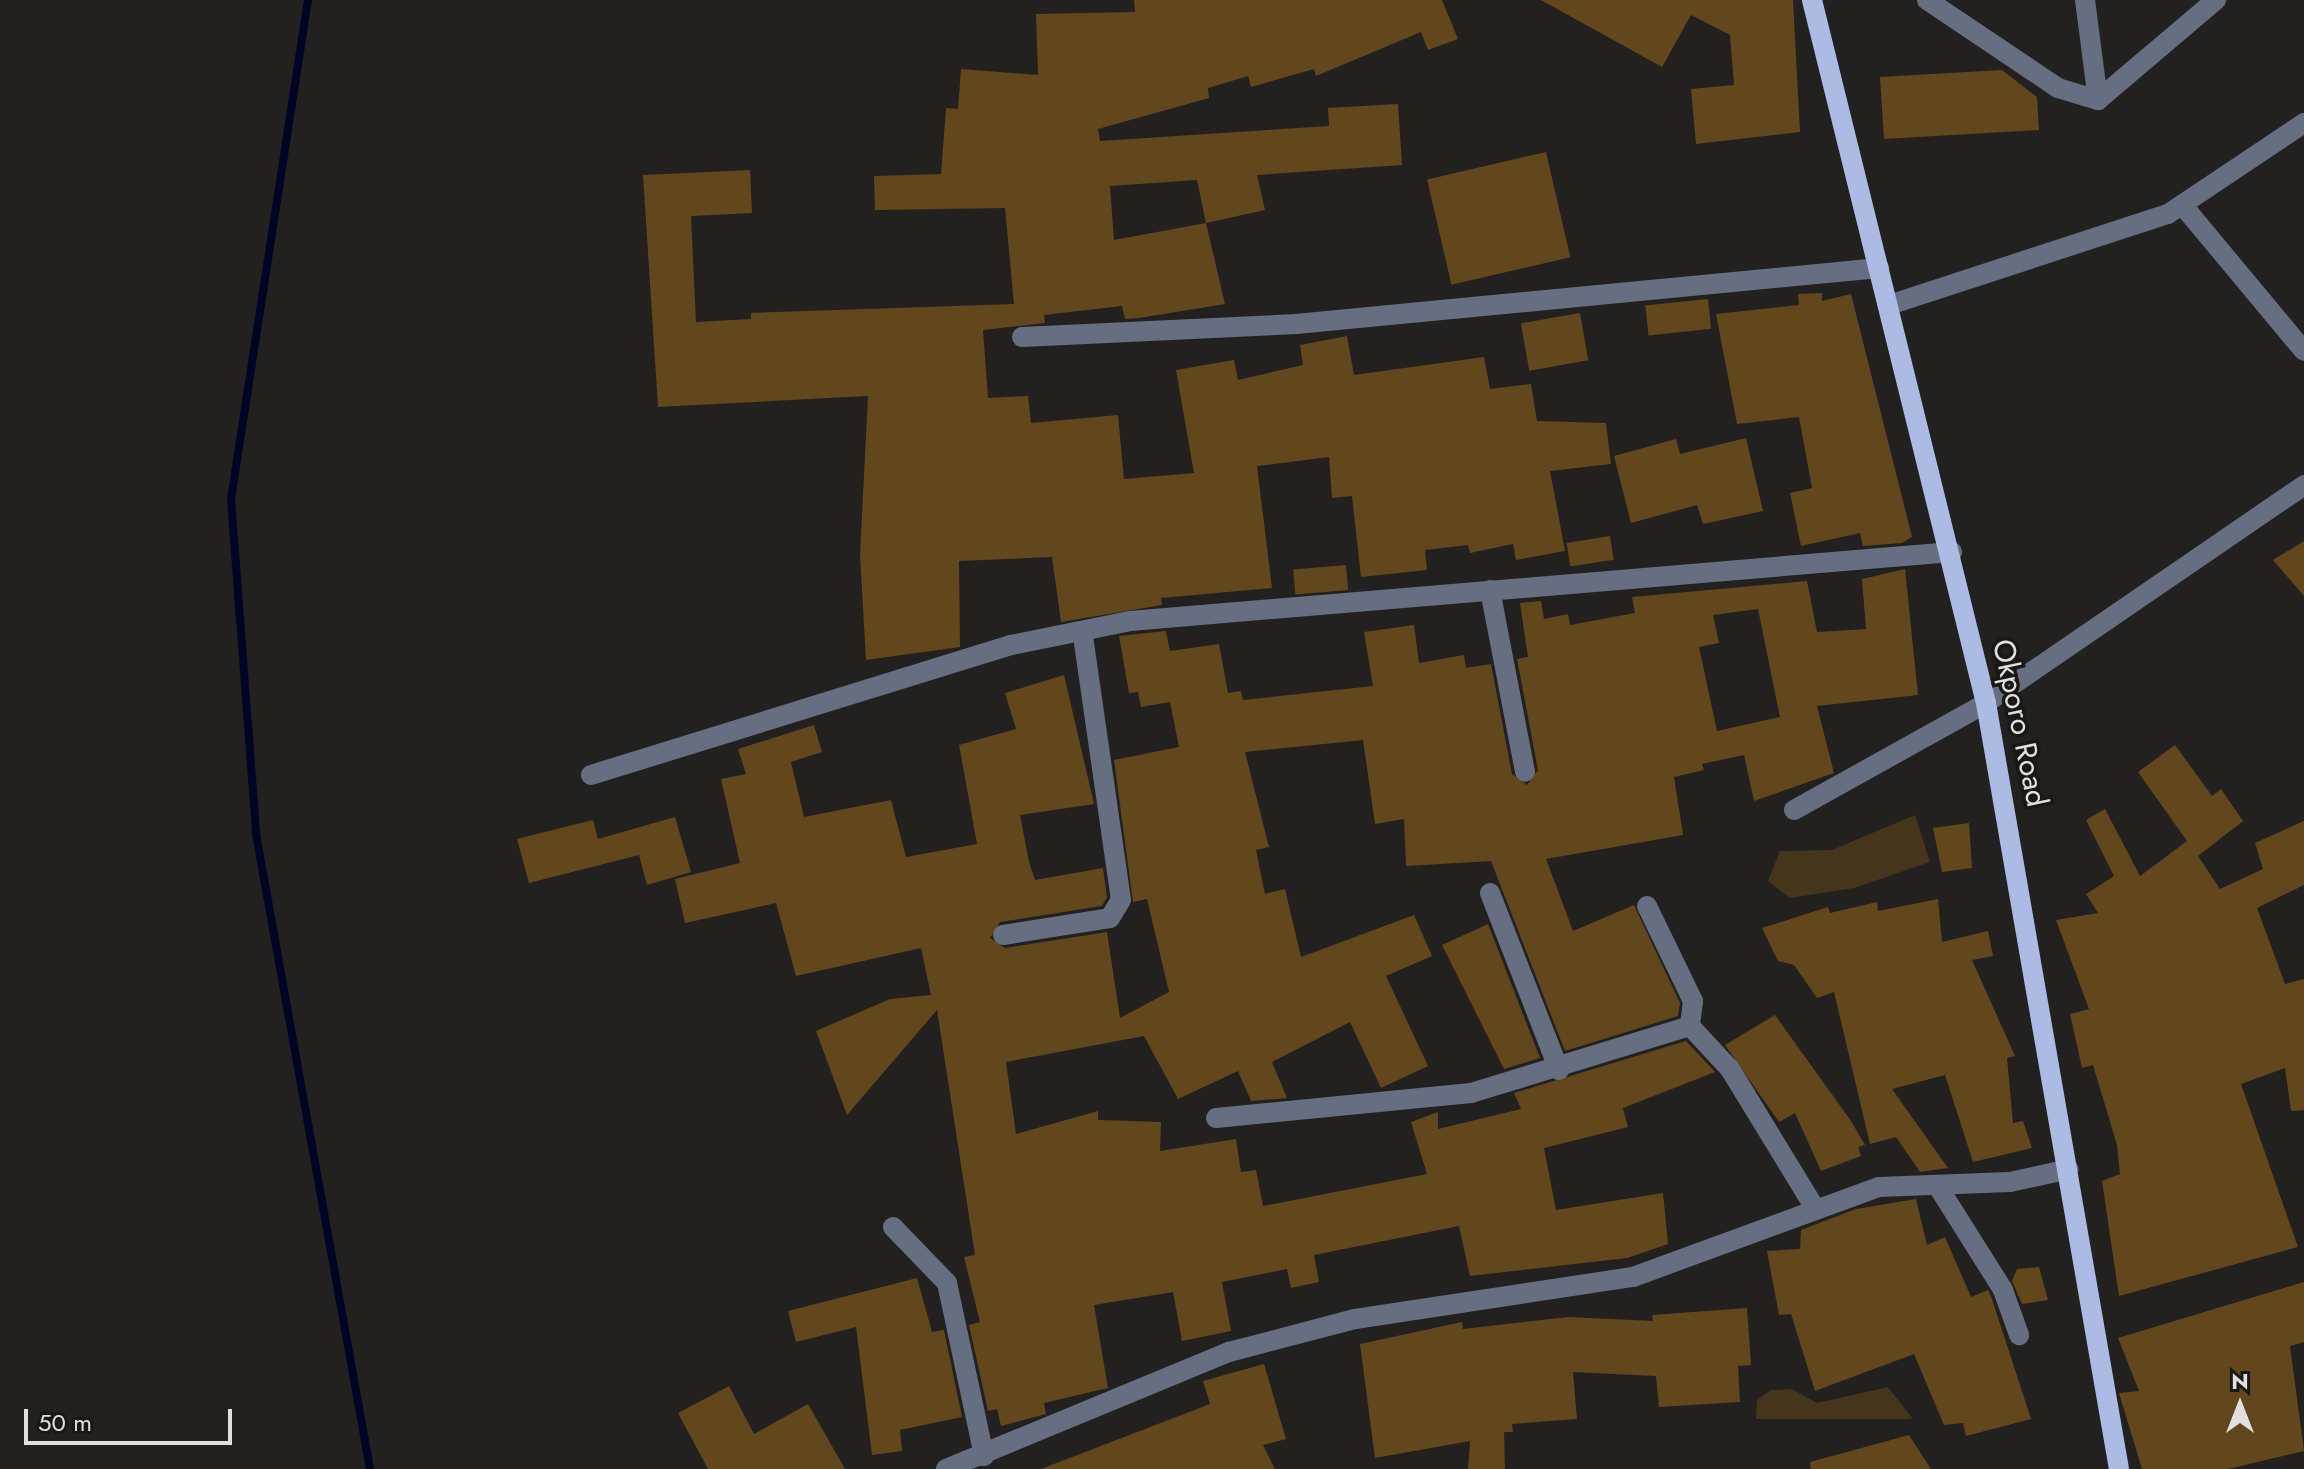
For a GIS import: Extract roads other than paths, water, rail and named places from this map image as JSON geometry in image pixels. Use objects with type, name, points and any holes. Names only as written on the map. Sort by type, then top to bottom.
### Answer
[{"type":"main road","name":"Okporo Road","points":[[1812,0],[1952,552],[1986,703],[2119,1469]]},
{"type":"street","points":[[1927,0],[2058,88],[2098,100]]},
{"type":"street","points":[[2085,0],[2098,100]]},
{"type":"street","points":[[2098,100],[2216,0]]},
{"type":"street","points":[[1889,305],[2184,207],[2304,123]]},
{"type":"street","points":[[2184,207],[2304,351]]},
{"type":"street","points":[[1022,337],[1296,324],[1879,268]]},
{"type":"street","points":[[1794,810],[1986,703],[2304,485]]},
{"type":"street","points":[[591,775],[815,702],[1082,631],[1490,590],[1952,552]]},
{"type":"street","points":[[1490,590],[1525,772]]},
{"type":"street","points":[[1003,935],[1110,918],[1121,900],[1082,631]]},
{"type":"street","points":[[1490,893],[1559,1070]]},
{"type":"street","points":[[1647,906],[1689,991],[1690,1026],[1730,1069],[1815,1208]]},
{"type":"street","points":[[1216,1118],[1471,1093],[1559,1070],[1690,1026]]},
{"type":"street","points":[[946,1469],[984,1456],[1229,1352],[1355,1319],[1633,1277],[1879,1187],[1937,1185],[2069,1169]]},
{"type":"street","points":[[1937,1185],[2003,1290],[2019,1335]]},
{"type":"street","points":[[893,1227],[947,1283],[984,1456]]},
{"type":"waterway","points":[[308,0],[231,499],[256,834],[370,1469]]}]
